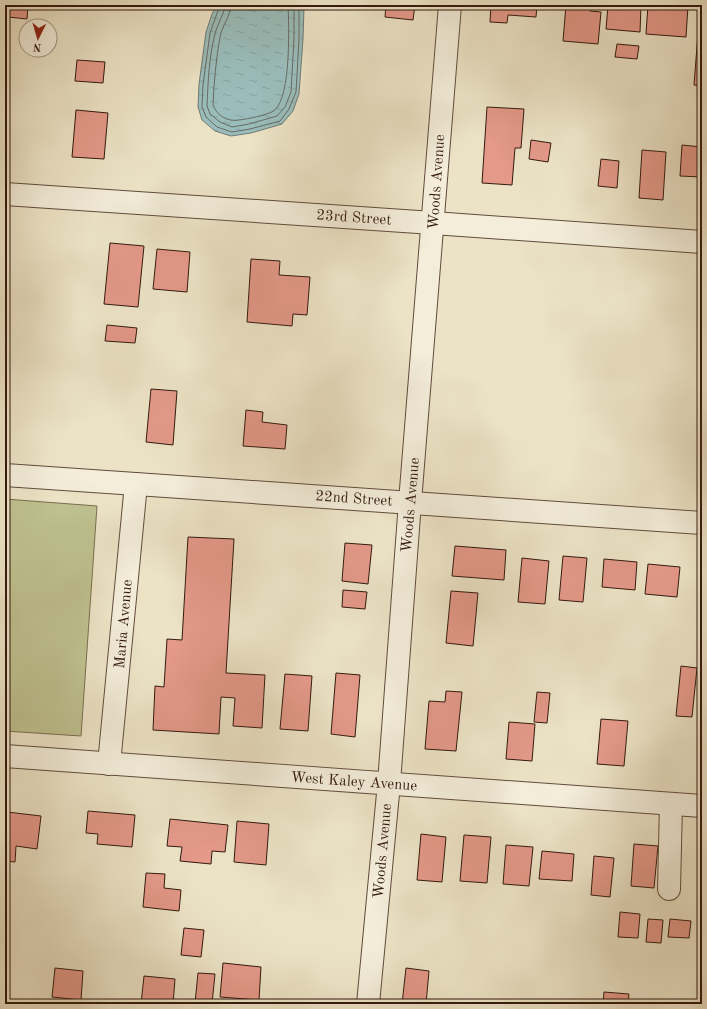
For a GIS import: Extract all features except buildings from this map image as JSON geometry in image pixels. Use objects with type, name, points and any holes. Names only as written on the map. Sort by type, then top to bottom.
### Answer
[{"type":"street","name":"Woods Avenue","points":[[368,1004],[389,783],[450,5]]},
{"type":"street","name":"23rd Street","points":[[5,194],[702,242]]},
{"type":"street","name":"22nd Street","points":[[5,475],[702,523]]},
{"type":"street","name":"Maria Avenue","points":[[109,764],[136,484]]},
{"type":"street","name":"West Kaley Avenue","points":[[5,756],[702,806]]},
{"type":"street","points":[[669,889],[671,804]]},
{"type":"green space","points":[[5,499],[97,506],[81,736],[5,731]]},
{"type":"water","points":[[217,5],[302,5],[304,7],[299,94],[293,111],[282,124],[251,133],[231,136],[215,131],[202,120],[198,107],[199,84],[206,32],[212,14]]}]
